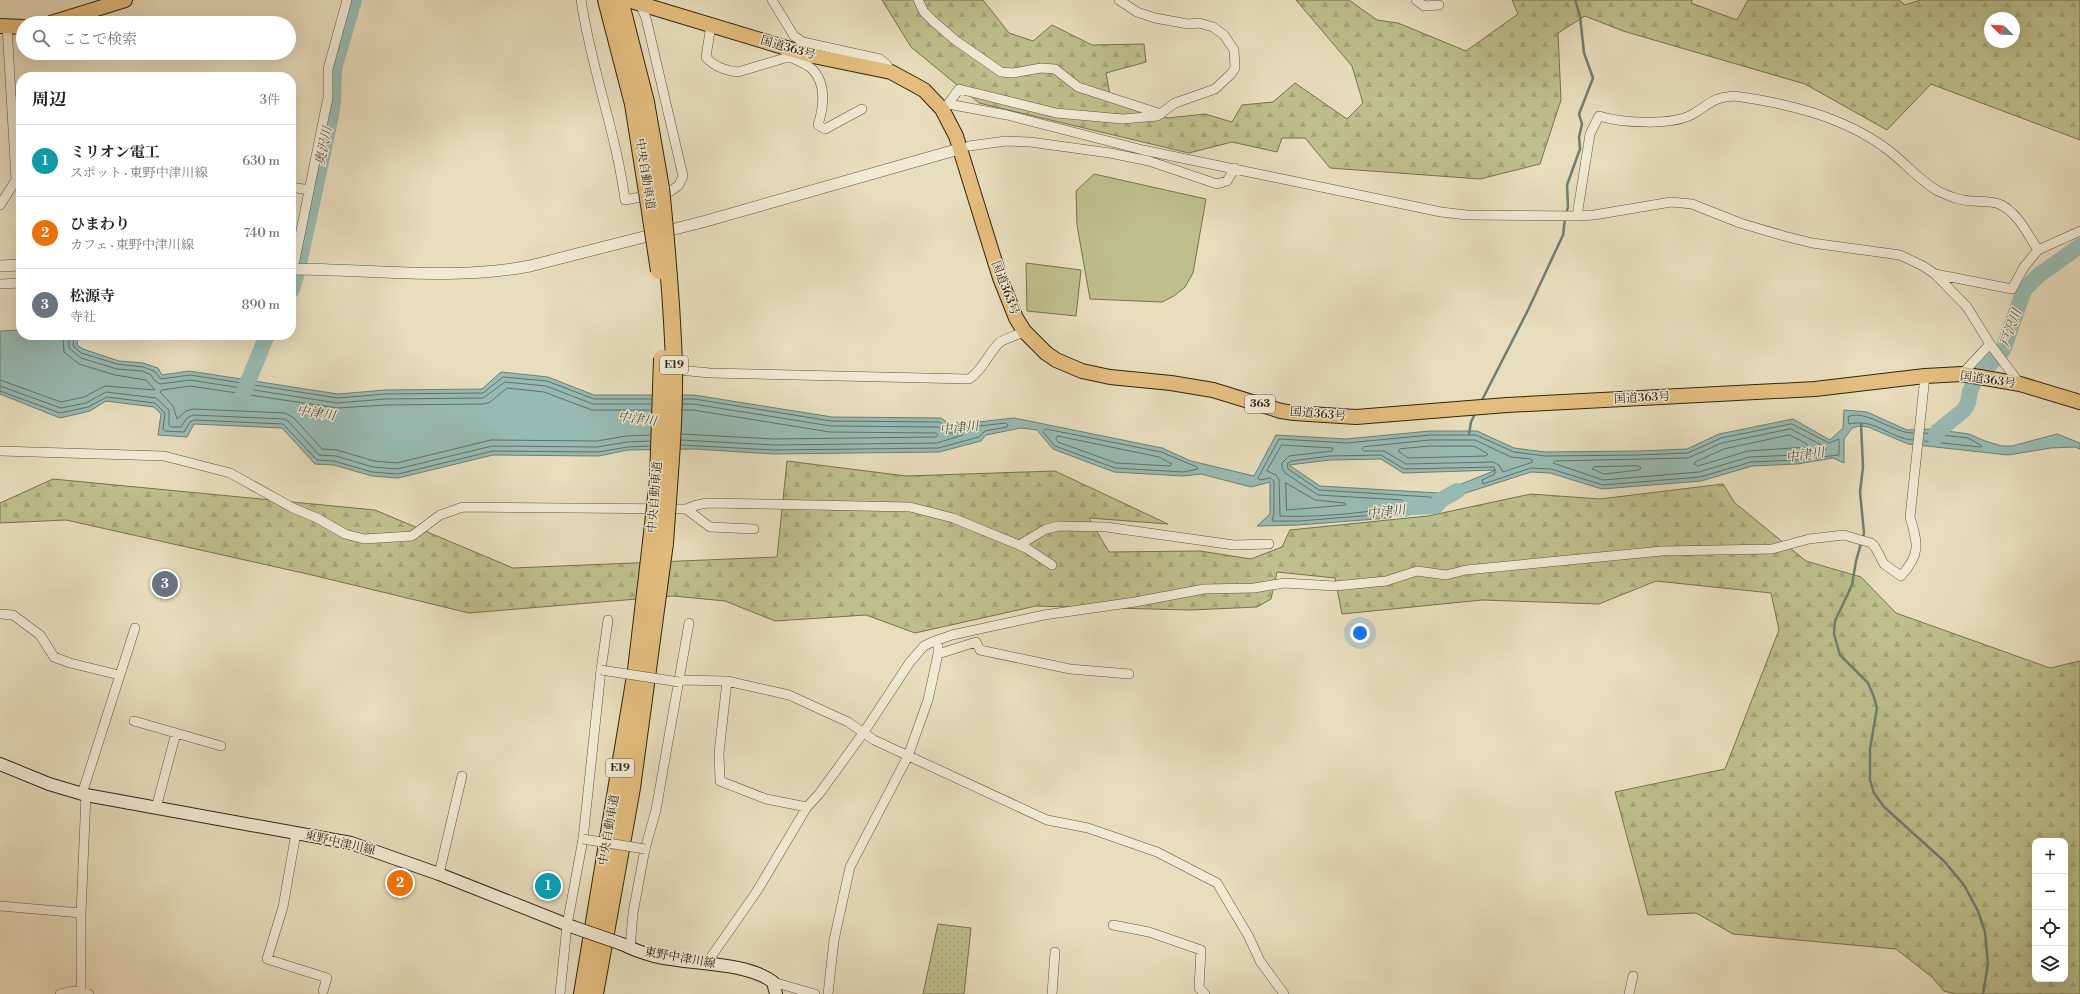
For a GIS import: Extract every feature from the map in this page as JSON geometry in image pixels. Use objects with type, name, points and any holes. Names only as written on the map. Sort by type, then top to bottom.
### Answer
[{"type":"highway","points":[[74,16],[125,0]]},
{"type":"highway","name":"中央自動車道","points":[[606,0],[618,18]]},
{"type":"highway","name":"中央自動車道","points":[[595,994],[632,788],[658,542],[658,480],[662,363],[654,190],[633,104],[618,18],[620,0]]},
{"type":"highway","name":"国道363号","points":[[635,1],[711,25],[793,54],[891,72],[924,90],[945,106],[956,136],[1008,302],[1024,330],[1056,360],[1082,371],[1110,377],[1171,383],[1214,390],[1281,411],[1311,416],[1356,417],[1507,405],[1925,382],[1962,374],[2020,384],[2080,402]]},
{"type":"highway","points":[[4,26],[16,26]]},
{"type":"highway","name":"中央自動車道","points":[[582,994],[658,542]]},
{"type":"main road","name":"東野中津川線","points":[[0,764],[49,784],[84,794],[352,843],[439,874],[570,926],[653,956],[723,966],[764,975],[775,988]]},
{"type":"street","points":[[296,255],[328,98],[328,69],[347,0]]},
{"type":"street","points":[[581,0],[591,52],[620,167],[625,200],[671,191],[679,185],[683,176],[646,18],[635,1]]},
{"type":"street","points":[[772,0],[794,36],[803,42],[880,59],[887,65],[891,72]]},
{"type":"street","points":[[918,0],[924,12],[934,22],[955,40],[1001,72],[1013,74],[1041,68],[1055,70],[1078,87],[1161,114]]},
{"type":"street","points":[[945,106],[959,89],[1056,112],[1123,119],[1153,117],[1161,114],[1175,103],[1205,94],[1215,89],[1226,81],[1235,68],[1234,50],[1224,35],[1213,27],[1199,23],[1188,24],[1154,18],[1137,12],[1119,0]]},
{"type":"street","points":[[1416,0],[1424,6],[1439,4]]},
{"type":"street","points":[[711,25],[706,57],[711,63],[731,71],[738,72],[785,58],[793,54],[810,67],[819,78],[823,95],[822,110],[818,125],[825,129],[862,109]]},
{"type":"street","points":[[0,205],[16,180],[4,26]]},
{"type":"street","points":[[1577,216],[1590,134],[1599,116],[1632,122],[1679,119],[1692,115],[1710,101],[1721,97],[1734,96],[1812,113],[1858,130],[1898,157],[1919,177],[1936,190],[1953,198],[1999,204],[2009,209],[2038,250]]},
{"type":"street","points":[[945,106],[1007,115],[1143,150],[1441,212],[1466,215],[1577,216],[1594,215],[1671,202],[1692,204],[1740,222],[1812,243],[1900,255],[1923,266],[1935,274],[1967,307],[1990,344],[2020,384]]},
{"type":"street","points":[[969,146],[1006,141],[1030,142],[1110,153],[1149,161],[1217,184],[1227,182],[1235,168]]},
{"type":"street","points":[[296,269],[464,274],[510,270],[706,221],[952,151]]},
{"type":"street","points":[[296,188],[310,190]]},
{"type":"street","points":[[1935,274],[2012,289],[2024,267],[2038,250],[2080,231]]},
{"type":"street","points":[[0,266],[16,265]]},
{"type":"street","points":[[0,284],[16,283]]},
{"type":"street","points":[[679,370],[710,373],[969,379],[975,375],[1001,342],[1016,337],[1024,330]]},
{"type":"street","points":[[1962,374],[1990,344]]},
{"type":"street","points":[[706,964],[757,891],[807,807],[819,794],[864,732],[910,662],[924,646],[938,640],[1044,615],[1135,602],[1204,589],[1254,588],[1284,582],[1328,586],[1372,583],[1386,581],[1417,571],[1446,575],[1474,569],[1662,551],[1772,549],[1809,539],[1844,535],[1871,542],[1884,564],[1901,576],[1912,563],[1916,554],[1916,538],[1910,517],[1925,382]]},
{"type":"street","points":[[0,451],[164,456],[230,473],[293,508],[317,518],[345,534],[364,539],[412,536],[440,515],[464,507],[686,509],[697,505],[707,504],[910,507],[953,518],[1019,545],[1052,565]]},
{"type":"street","points":[[686,509],[710,528],[754,529]]},
{"type":"street","points":[[1019,545],[1046,529],[1059,526],[1106,527],[1234,545],[1269,544]]},
{"type":"street","points":[[0,614],[13,615],[40,635],[54,657],[70,663],[119,675]]},
{"type":"street","points":[[560,994],[583,839],[600,670],[608,620]]},
{"type":"street","points":[[626,946],[644,849],[656,810],[680,681],[689,623]]},
{"type":"street","points":[[60,994],[73,991],[85,993],[81,913],[84,794],[119,675],[135,628]]},
{"type":"street","points":[[828,994],[834,940],[850,867],[908,756],[928,700],[938,654],[938,640]]},
{"type":"street","points":[[938,654],[976,642],[980,650],[1070,669],[1129,674]]},
{"type":"street","points":[[600,670],[680,681],[726,681],[789,695],[832,714],[864,732],[874,740],[1047,820],[1088,828],[1157,852],[1216,883],[1250,937],[1260,960],[1284,994]]},
{"type":"street","points":[[726,681],[719,754],[720,781],[766,799],[807,807]]},
{"type":"street","points":[[134,721],[221,746]]},
{"type":"street","points":[[156,808],[176,733]]},
{"type":"street","points":[[439,874],[462,776]]},
{"type":"street","points":[[296,833],[283,907],[268,958],[327,978],[323,991]]},
{"type":"street","points":[[583,839],[644,849]]},
{"type":"street","points":[[0,906],[81,913]]},
{"type":"street","points":[[1113,925],[1149,932],[1201,950],[1199,988],[1205,994]]},
{"type":"street","points":[[1052,994],[1055,952]]},
{"type":"street","points":[[1629,994],[1633,976]]},
{"type":"street","points":[[775,988],[815,994]]},
{"type":"green space","points":[[882,0],[983,0],[1009,33],[1033,41],[1052,25],[1092,45],[1144,44],[1146,62],[1106,73],[1111,100],[1168,118],[1205,114],[1232,122],[1242,105],[1273,102],[1295,83],[1347,119],[1363,103],[1352,66],[1296,0],[1349,0],[1377,20],[1398,23],[1466,51],[1518,14],[1512,0],[1692,0],[1691,3],[1737,20],[1748,0],[1899,0],[1905,5],[1920,0],[2080,0],[2080,140],[1931,84],[1887,130],[1805,84],[1623,31],[1585,16],[1558,33],[1561,100],[1540,164],[1480,179],[1330,168],[1305,138],[1282,138],[1277,152],[1232,142],[1189,153],[979,103],[911,47]]},
{"type":"green space","points":[[1094,174],[1206,199],[1193,273],[1185,287],[1174,296],[1162,302],[1090,299],[1077,225],[1076,191]]},
{"type":"green space","points":[[1026,263],[1081,270],[1076,316],[1027,311]]},
{"type":"green space","points":[[787,461],[906,476],[1055,471],[1168,524],[1089,518],[1109,552],[1200,551],[1251,559],[1282,547],[1290,530],[1428,516],[1531,494],[1600,499],[1723,484],[1735,503],[1806,561],[1861,577],[1896,613],[2050,668],[2080,661],[2080,994],[1955,994],[1944,991],[1932,977],[1896,949],[1733,934],[1696,913],[1648,915],[1615,792],[1725,769],[1779,630],[1771,593],[1656,581],[1599,604],[1482,600],[1342,614],[1335,578],[1277,572],[1271,599],[1257,607],[1190,610],[1036,606],[915,633],[866,615],[775,621],[725,601],[673,596],[469,613],[312,575],[66,520],[0,523],[0,503],[53,479],[375,510],[513,568],[777,557]]},
{"type":"green space","points":[[938,924],[971,928],[964,994],[923,994]]},
{"type":"water","points":[[16,330],[16,340],[78,340],[77,345],[83,349],[119,361],[143,363],[158,368],[162,375],[189,371],[338,394],[385,390],[482,389],[501,372],[548,377],[594,395],[694,395],[832,417],[941,418],[951,425],[1014,418],[1162,448],[1191,461],[1254,476],[1276,435],[1346,439],[1430,431],[1477,431],[1514,448],[1545,452],[1687,449],[1719,434],[1793,419],[1830,440],[1843,428],[1844,410],[1867,412],[1907,430],[1932,429],[1969,434],[2002,446],[2012,446],[2057,434],[2080,443],[2080,449],[2075,447],[2051,448],[2008,455],[1908,444],[1868,427],[1859,426],[1852,428],[1844,439],[1844,463],[1833,458],[1797,464],[1752,466],[1701,481],[1602,489],[1550,473],[1531,472],[1388,518],[1299,525],[1257,526],[1270,514],[1270,482],[1251,487],[1201,474],[1183,476],[1114,472],[1053,449],[1037,430],[1021,428],[986,435],[981,441],[939,452],[774,454],[694,449],[628,450],[599,456],[493,455],[398,478],[372,476],[334,465],[315,464],[282,428],[194,424],[187,437],[158,435],[161,414],[154,407],[106,401],[90,411],[60,418],[0,394],[0,331]],"holes":[[[1381,459],[1403,473],[1496,470],[1439,493],[1320,486],[1289,465],[1330,460]]]},
{"type":"waterway","name":"奥沢川","points":[[296,276],[331,116],[334,69],[354,0]]},
{"type":"waterway","points":[[1566,214],[1568,207],[1567,185],[1580,149],[1579,137],[1582,124],[1579,114],[1593,78],[1584,53],[1580,16],[1575,0]]},
{"type":"waterway","points":[[1481,402],[1528,310],[1563,235],[1565,219]]},
{"type":"waterway","name":"戸沢川","points":[[1935,437],[1938,431],[1964,410],[1968,403],[1970,391],[1975,380],[2003,350],[2024,290],[2039,275],[2080,246]]},
{"type":"waterway","name":"奥沢川","points":[[241,399],[265,340]]},
{"type":"waterway","points":[[1469,434],[1471,422],[1476,412]]},
{"type":"waterway","points":[[1861,424],[1863,467],[1860,492],[1864,533],[1856,561],[1852,585],[1835,621],[1834,634],[1840,655],[1868,683],[1877,708],[1870,749],[1870,780],[1874,793],[1884,807],[1944,861],[1964,885],[1978,911],[1985,932],[1988,964],[1983,994]]},
{"type":"waterway","name":"中津川","points":[[1404,509],[1410,507],[1436,506],[1441,500],[1457,491]]},
{"type":"place","name":"松源寺","points":[[165,584]]},
{"type":"place","name":"ひまわり","points":[[400,883]]},
{"type":"place","name":"ミリオン電工","points":[[548,886]]}]
